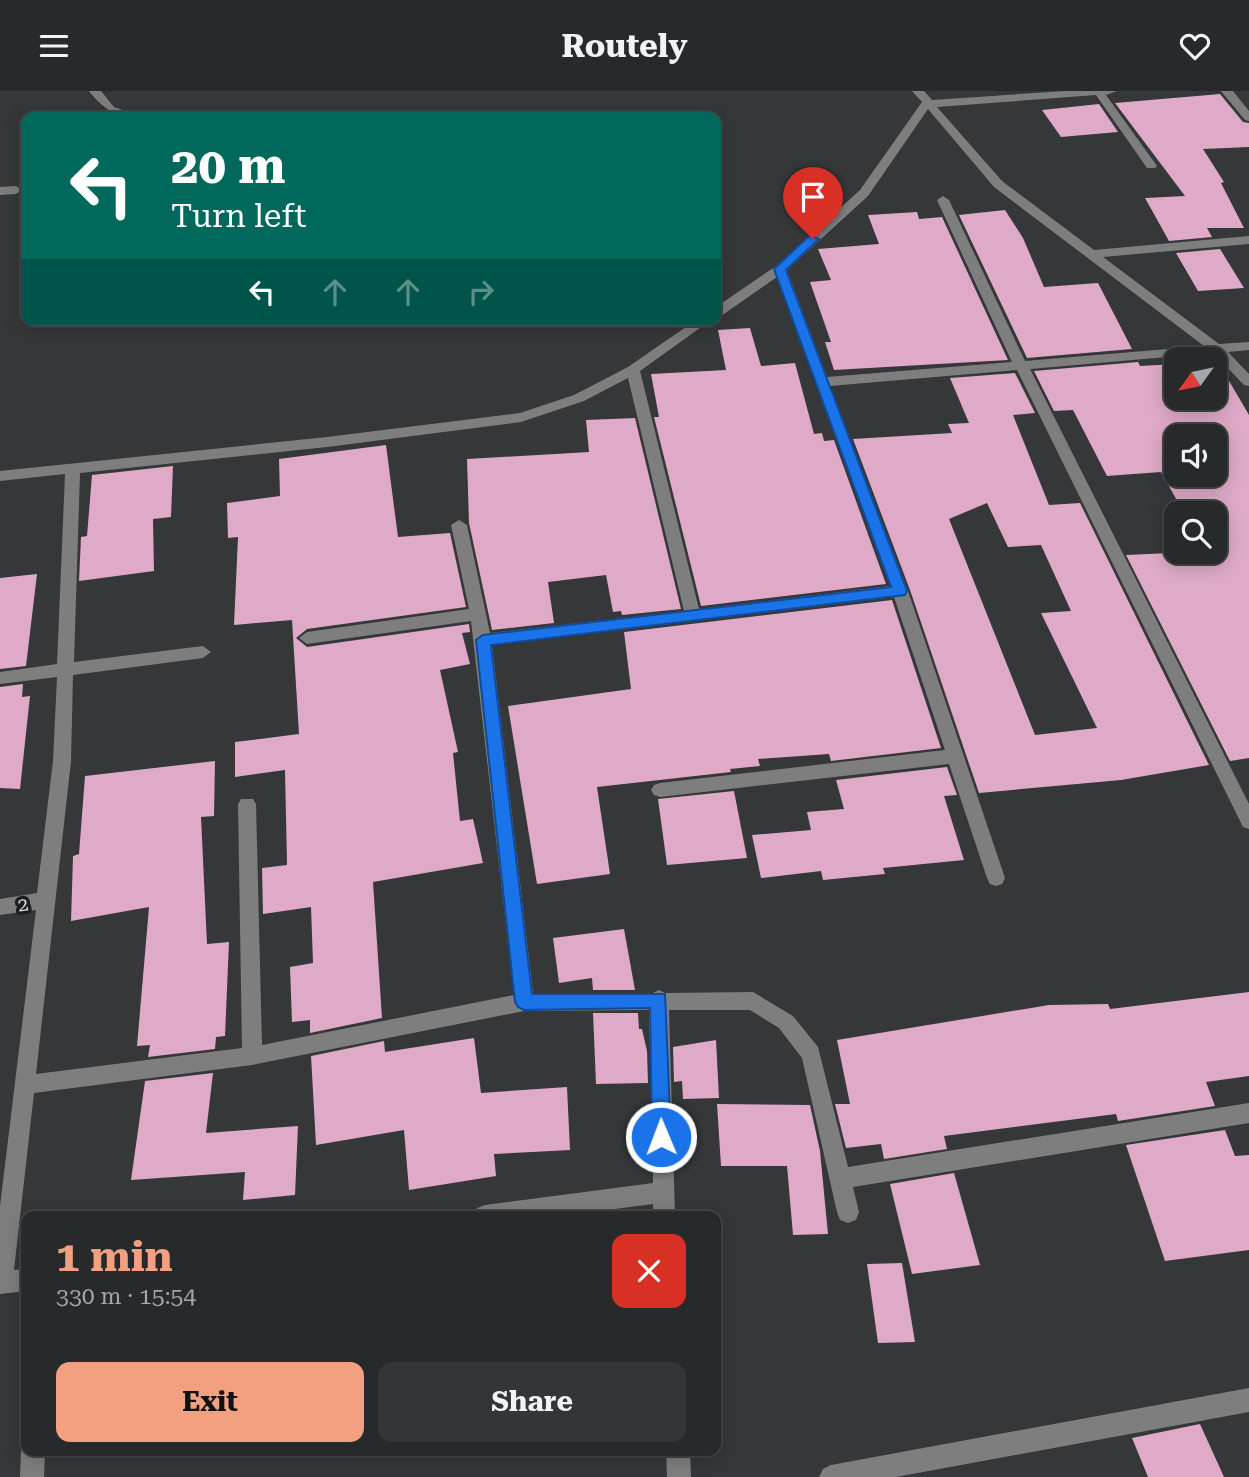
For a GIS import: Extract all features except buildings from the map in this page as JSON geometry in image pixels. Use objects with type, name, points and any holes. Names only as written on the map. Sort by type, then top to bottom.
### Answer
[{"type":"street","points":[[95,91],[110,109],[120,112]]},
{"type":"street","points":[[918,91],[926,104],[998,184],[1214,347]]},
{"type":"street","points":[[926,104],[1102,91],[1151,166]]},
{"type":"street","points":[[1227,91],[1249,118]]},
{"type":"street","points":[[721,310],[780,269],[864,193],[926,104]]},
{"type":"street","points":[[0,191],[16,190]]},
{"type":"street","points":[[943,200],[1021,367],[1249,821]]},
{"type":"street","points":[[1092,254],[1249,240]]},
{"type":"street","points":[[780,269],[900,591],[996,878]]},
{"type":"street","points":[[0,476],[327,442],[521,417],[579,398],[633,370],[696,326]]},
{"type":"street","points":[[1227,348],[1249,346]]},
{"type":"street","points":[[821,382],[1164,354]]},
{"type":"street","points":[[1227,359],[1249,382]]},
{"type":"street","points":[[633,370],[692,614]]},
{"type":"street","points":[[21,1280],[1,1282],[62,761],[73,469]]},
{"type":"street","points":[[459,525],[483,640],[524,1002]]},
{"type":"street","points":[[483,640],[900,591]]},
{"type":"street","points":[[307,638],[477,614]]},
{"type":"street","points":[[0,678],[203,652]]},
{"type":"street","points":[[660,790],[956,756]]},
{"type":"street","points":[[247,804],[252,1056]]},
{"type":"street","name":"2","points":[[0,907],[47,900]]},
{"type":"street","points":[[659,999],[664,1211]]},
{"type":"street","points":[[24,1085],[252,1056],[524,1002],[659,999],[753,1001],[786,1021],[811,1054],[848,1212]]},
{"type":"street","points":[[842,1178],[1249,1112]]},
{"type":"street","points":[[522,1211],[662,1192]]},
{"type":"street","points":[[831,1477],[1249,1400]]},
{"type":"street","points":[[32,1477],[33,1456]]},
{"type":"street","points":[[678,1456],[679,1477]]},
{"type":"route","points":[[661,1137],[659,999],[524,1002],[483,640],[900,591],[780,269],[813,239]]}]
